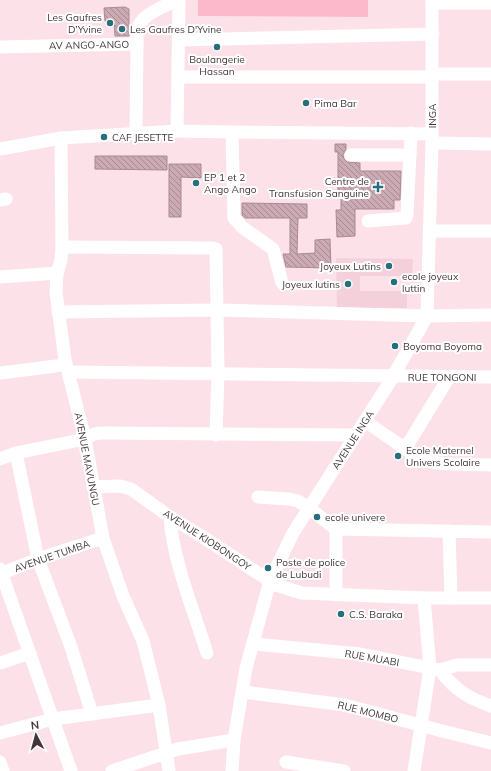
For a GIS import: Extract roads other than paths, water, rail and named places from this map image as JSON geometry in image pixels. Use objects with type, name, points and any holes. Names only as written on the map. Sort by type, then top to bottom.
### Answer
[{"type":"street","points":[[178,0],[178,131]]},
{"type":"street","name":"AV ANGO-ANGO","points":[[0,47],[137,44],[137,29],[142,20],[150,14],[178,0]]},
{"type":"street","points":[[432,1],[491,3]]},
{"type":"street","name":"INGA","points":[[430,231],[433,34],[432,1]]},
{"type":"street","points":[[178,40],[433,34]]},
{"type":"street","points":[[136,132],[137,44]]},
{"type":"street","points":[[178,77],[432,76],[491,74]]},
{"type":"street","points":[[1,146],[60,138],[136,132],[178,131],[411,133],[432,138],[491,144]]},
{"type":"street","points":[[232,132],[234,218],[242,227],[273,249],[282,283]]},
{"type":"street","points":[[368,221],[406,218],[408,216],[411,133]]},
{"type":"street","name":"AVENUE MAVUNGU","points":[[60,138],[62,247],[61,260],[57,273],[56,292],[67,366],[85,439],[103,538],[123,596],[143,641],[159,705],[169,771]]},
{"type":"street","points":[[351,155],[410,155]]},
{"type":"street","points":[[430,231],[491,231]]},
{"type":"street","name":"AVENUE INGA","points":[[232,771],[234,740],[246,668],[270,581],[293,533],[393,377],[427,316],[430,231]]},
{"type":"street","points":[[62,247],[212,248],[216,250],[218,374],[216,435]]},
{"type":"street","points":[[0,277],[57,273]]},
{"type":"street","points":[[58,312],[217,310],[427,316],[491,315]]},
{"type":"street","points":[[0,373],[61,365],[67,366]]},
{"type":"street","name":"RUE TONGONI","points":[[67,366],[218,374],[491,377]]},
{"type":"street","points":[[405,449],[449,377]]},
{"type":"street","points":[[365,421],[420,459],[430,462],[491,465]]},
{"type":"street","points":[[0,459],[16,454],[85,439],[95,434],[104,433],[355,436]]},
{"type":"street","points":[[16,454],[38,559],[70,647],[92,714]]},
{"type":"street","name":"AVENUE KIOBONGOY","points":[[93,487],[120,486],[132,488],[170,517],[276,585],[302,593],[424,598],[491,598]]},
{"type":"street","points":[[258,497],[293,499],[309,508],[336,529],[491,532]]},
{"type":"street","points":[[170,517],[173,541],[184,583],[207,653]]},
{"type":"street","points":[[336,529],[336,595]]},
{"type":"street","points":[[449,531],[451,598]]},
{"type":"street","name":"AVENUE TUMBA","points":[[0,572],[103,538]]},
{"type":"street","points":[[0,572],[71,771]]},
{"type":"street","points":[[414,771],[422,726],[435,669],[424,598]]},
{"type":"street","name":"RUE MUABI","points":[[253,644],[360,654],[435,669],[457,666],[491,665]]},
{"type":"street","points":[[0,663],[30,653]]},
{"type":"street","points":[[435,669],[465,695],[491,706]]},
{"type":"street","name":"RUE MOMBO","points":[[243,692],[344,705],[422,726],[491,742]]},
{"type":"street","points":[[0,734],[53,719],[159,705]]},
{"type":"street","points":[[112,771],[178,748],[234,740]]},
{"type":"street","points":[[0,762],[3,771]]},
{"type":"street","points":[[286,762],[344,771]]},
{"type":"place","name":"Les Gaufres D’Yvine","points":[[110,23]]},
{"type":"place","name":"Les Gaufres D'Yvine","points":[[122,29]]},
{"type":"place","name":"Boulangerie Hassan","points":[[217,47]]},
{"type":"place","name":"Pima Bar","points":[[306,103]]},
{"type":"place","name":"CAF JESETTE","points":[[104,137]]},
{"type":"place","name":"EP 1 et 2 Ango Ango","points":[[196,183]]},
{"type":"place","name":"Centre de Transfusion Sanguine","points":[[378,187]]},
{"type":"place","name":"Joyeux Lutins","points":[[389,266]]},
{"type":"place","name":"ecole joyeux luttin","points":[[394,282]]},
{"type":"place","name":"Joyeux lutins","points":[[348,284]]},
{"type":"place","name":"Boyoma Boyoma","points":[[395,346]]},
{"type":"place","name":"Ecole Maternel Univers Scolaire","points":[[398,456]]},
{"type":"place","name":"ecole univere","points":[[317,517]]},
{"type":"place","name":"Poste de police de Lubudi","points":[[268,568]]},
{"type":"place","name":"C.S. Baraka","points":[[341,614]]}]
